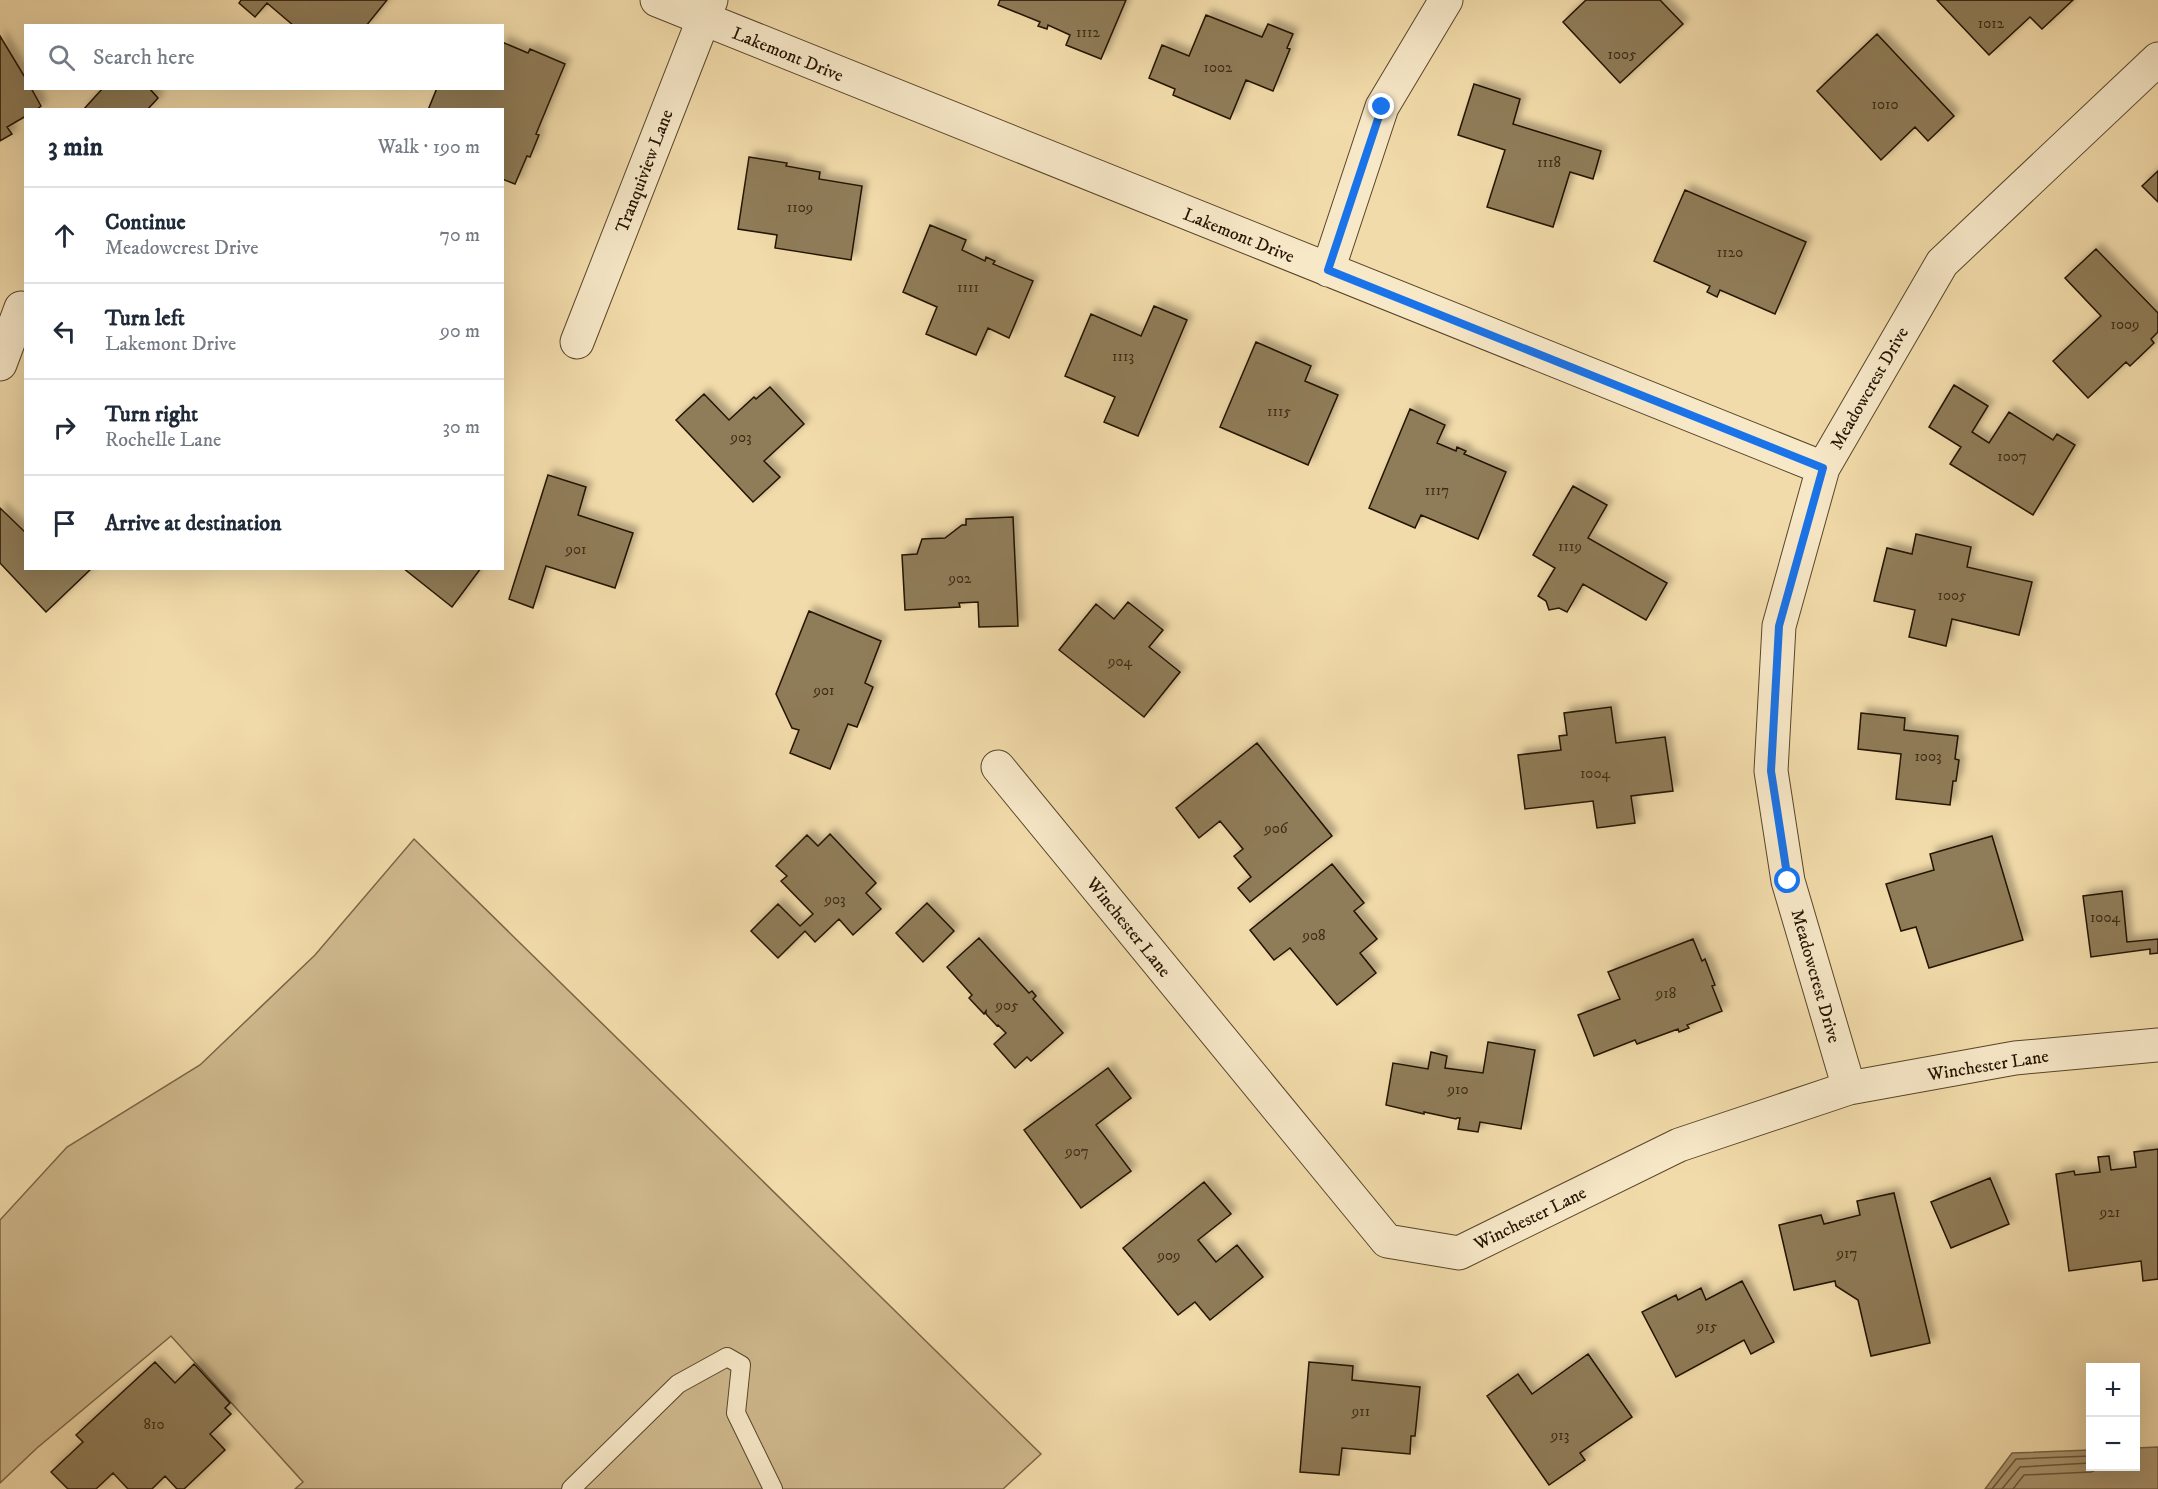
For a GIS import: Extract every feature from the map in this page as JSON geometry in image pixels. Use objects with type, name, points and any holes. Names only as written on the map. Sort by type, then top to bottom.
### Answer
[{"type":"street","name":"Lakemont Drive","points":[[657,0],[707,10],[1328,270],[1823,468]]},
{"type":"street","points":[[1328,270],[1382,107],[1446,0]]},
{"type":"street","name":"Tranquiview Lane","points":[[578,342],[707,10]]},
{"type":"street","name":"Meadowcrest Drive","points":[[1849,1088],[1788,881],[1771,771],[1779,626],[1823,468],[1942,263],[2158,59]]},
{"type":"street","points":[[0,364],[21,308]]},
{"type":"street","name":"Winchester Lane","points":[[998,767],[1387,1241],[1459,1253],[1679,1145],[1849,1088],[2015,1058],[2158,1045]]},
{"type":"lane","points":[[571,1489],[678,1384],[727,1357],[741,1365],[736,1413],[773,1489]]},
{"type":"shaded area","points":[[414,839],[1041,1454],[1003,1489],[295,1489],[303,1482],[171,1336],[37,1448],[0,1483],[0,1220],[67,1147],[200,1065],[315,955]]},
{"type":"water","points":[[2158,1447],[2158,1489],[1985,1489],[2012,1453],[2086,1450],[2086,1471],[2140,1471],[2140,1448]]},
{"type":"building","points":[[241,0],[387,0],[368,24],[292,24],[267,3],[255,17],[239,3]]},
{"type":"building","points":[[1000,0],[1126,0],[1101,59],[1066,45],[1070,35],[1048,25],[1047,29],[1038,26],[1040,22],[998,5]]},
{"type":"building","points":[[1586,0],[1660,0],[1683,24],[1620,83],[1563,22]]},
{"type":"building","points":[[1937,0],[2073,0],[2042,29],[2030,17],[1989,55]]},
{"type":"building","points":[[1206,15],[1262,37],[1268,24],[1293,34],[1287,48],[1290,49],[1273,91],[1246,80],[1230,119],[1173,95],[1175,89],[1149,78],[1162,45],[1189,56]]},
{"type":"building","points":[[1877,34],[1954,116],[1928,141],[1915,127],[1881,160],[1817,91]]},
{"type":"building","points":[[0,36],[24,76],[24,90],[32,90],[41,106],[24,108],[24,117],[7,127],[12,134],[0,141]]},
{"type":"building","points":[[504,43],[528,53],[530,49],[565,64],[536,134],[539,135],[530,157],[527,156],[515,184],[504,180],[504,108],[429,108],[436,90],[504,90]]},
{"type":"building","points":[[1474,84],[1520,99],[1513,124],[1601,151],[1593,179],[1570,172],[1553,227],[1487,207],[1505,150],[1458,135]]},
{"type":"building","points":[[101,90],[151,90],[158,98],[149,108],[85,108]]},
{"type":"building","points":[[749,157],[787,163],[786,166],[820,172],[819,179],[862,186],[851,260],[775,248],[777,235],[738,229]]},
{"type":"building","points":[[2158,171],[2158,202],[2142,186]]},
{"type":"building","points":[[1685,190],[1806,242],[1775,314],[1720,290],[1717,297],[1707,292],[1710,286],[1654,261]]},
{"type":"building","points":[[930,225],[966,240],[962,250],[985,261],[986,257],[995,261],[993,264],[1033,281],[1009,338],[988,328],[976,355],[926,334],[937,307],[903,292]]},
{"type":"building","points":[[2096,249],[2158,313],[2158,332],[2151,339],[2154,343],[2130,366],[2126,362],[2088,398],[2053,361],[2101,316],[2065,278]]},
{"type":"building","points":[[1154,306],[1187,320],[1138,436],[1104,422],[1115,397],[1065,376],[1091,314],[1141,336]]},
{"type":"building","points":[[1256,342],[1311,366],[1305,381],[1338,395],[1308,465],[1220,427]]},
{"type":"building","points":[[1954,385],[1988,406],[1972,432],[1989,443],[2009,412],[2053,440],[2057,434],[2075,445],[2033,515],[1950,464],[1961,447],[1929,427]]},
{"type":"building","points":[[770,387],[804,424],[764,461],[780,477],[753,502],[676,420],[704,394],[729,420],[754,397],[756,399]]},
{"type":"building","points":[[1410,409],[1445,425],[1437,443],[1456,451],[1457,447],[1466,451],[1464,454],[1506,472],[1478,539],[1421,515],[1415,528],[1369,508]]},
{"type":"building","points":[[548,475],[586,487],[578,515],[633,533],[615,588],[546,566],[533,608],[509,599]]},
{"type":"building","points":[[1573,486],[1607,505],[1588,538],[1667,583],[1646,620],[1583,584],[1567,612],[1559,608],[1549,610],[1546,601],[1538,596],[1555,568],[1533,555]]},
{"type":"building","points":[[0,508],[24,531],[24,570],[90,570],[46,612],[0,563]]},
{"type":"building","points":[[1013,517],[1018,626],[979,627],[978,602],[959,603],[960,607],[905,610],[902,555],[917,554],[922,539],[945,538],[962,525],[966,525],[966,519]]},
{"type":"building","points":[[1916,534],[1971,547],[1967,567],[2032,582],[2019,635],[1952,619],[1946,646],[1909,637],[1915,610],[1874,601],[1887,548],[1912,554]]},
{"type":"building","points":[[406,570],[480,570],[452,607]]},
{"type":"building","points":[[1128,602],[1163,630],[1149,647],[1180,672],[1144,717],[1059,650],[1096,604],[1114,619]]},
{"type":"building","points":[[809,611],[881,641],[865,683],[873,687],[857,727],[848,724],[830,769],[790,753],[799,730],[792,728],[776,694]]},
{"type":"building","points":[[1611,707],[1616,743],[1665,737],[1673,791],[1631,796],[1635,823],[1597,828],[1593,801],[1525,809],[1518,755],[1561,750],[1559,736],[1567,735],[1564,713]]},
{"type":"building","points":[[1861,713],[1905,718],[1904,730],[1958,736],[1955,759],[1959,760],[1950,805],[1896,799],[1901,754],[1858,749]]},
{"type":"building","points":[[1257,743],[1332,836],[1250,902],[1238,888],[1251,877],[1234,856],[1243,849],[1220,821],[1199,838],[1176,808]]},
{"type":"building","points":[[830,834],[876,883],[866,893],[881,909],[853,935],[839,919],[815,942],[805,931],[778,958],[751,931],[778,904],[800,926],[813,914],[781,881],[787,876],[776,866],[807,835],[818,846]]},
{"type":"building","points":[[1992,836],[2023,940],[1929,968],[1916,927],[1901,931],[1886,884],[1934,870],[1930,854]]},
{"type":"building","points":[[1332,864],[1364,903],[1354,911],[1377,939],[1360,953],[1376,973],[1337,1005],[1290,948],[1274,960],[1250,930]]},
{"type":"building","points":[[2122,891],[2127,942],[2158,939],[2158,953],[2150,954],[2150,949],[2091,957],[2083,896]]},
{"type":"building","points":[[927,903],[954,931],[923,962],[896,933]]},
{"type":"building","points":[[979,938],[1029,993],[1032,991],[1036,996],[1033,999],[1063,1033],[1031,1061],[1027,1057],[1015,1068],[994,1044],[1006,1033],[986,1014],[986,1011],[984,1014],[969,998],[972,995],[947,967]]},
{"type":"building","points":[[1693,939],[1702,961],[1705,959],[1722,1011],[1687,1025],[1689,1028],[1679,1032],[1678,1029],[1637,1044],[1635,1040],[1594,1056],[1578,1015],[1620,999],[1608,972]]},
{"type":"building","points":[[1488,1042],[1535,1050],[1521,1129],[1480,1122],[1478,1132],[1458,1129],[1460,1118],[1424,1112],[1424,1114],[1386,1105],[1393,1063],[1428,1069],[1431,1052],[1447,1056],[1445,1068],[1483,1073]]},
{"type":"building","points":[[1108,1068],[1131,1098],[1096,1125],[1131,1171],[1081,1208],[1024,1130]]},
{"type":"building","points":[[2158,1149],[2158,1279],[2143,1281],[2141,1261],[2069,1271],[2056,1174],[2074,1171],[2075,1175],[2100,1172],[2098,1157],[2109,1156],[2111,1170],[2136,1167],[2134,1152]]},
{"type":"building","points":[[1990,1178],[2009,1224],[1951,1248],[1931,1202]]},
{"type":"building","points":[[1204,1182],[1231,1214],[1198,1240],[1216,1262],[1237,1245],[1263,1277],[1210,1320],[1195,1302],[1178,1315],[1123,1248]]},
{"type":"building","points":[[1894,1193],[1930,1343],[1871,1356],[1858,1300],[1836,1286],[1835,1281],[1794,1290],[1779,1225],[1821,1215],[1824,1224],[1860,1215],[1857,1201]]},
{"type":"building","points":[[1742,1281],[1774,1342],[1751,1354],[1744,1340],[1676,1377],[1642,1312],[1676,1295],[1678,1300],[1701,1288],[1706,1300]]},
{"type":"building","points":[[1588,1354],[1632,1417],[1580,1453],[1585,1460],[1549,1485],[1487,1396],[1518,1374],[1532,1394]]},
{"type":"building","points":[[155,1362],[175,1383],[194,1364],[230,1403],[225,1408],[231,1414],[210,1434],[225,1450],[184,1489],[177,1489],[165,1476],[152,1489],[128,1489],[113,1473],[96,1489],[68,1489],[51,1472],[83,1442],[76,1435]]},
{"type":"building","points":[[1309,1362],[1353,1366],[1352,1380],[1420,1387],[1415,1436],[1411,1436],[1410,1454],[1342,1448],[1339,1475],[1300,1472]]},
{"type":"route","points":[[1382,107],[1328,270],[1823,468],[1779,626],[1771,771],[1788,881]]}]
